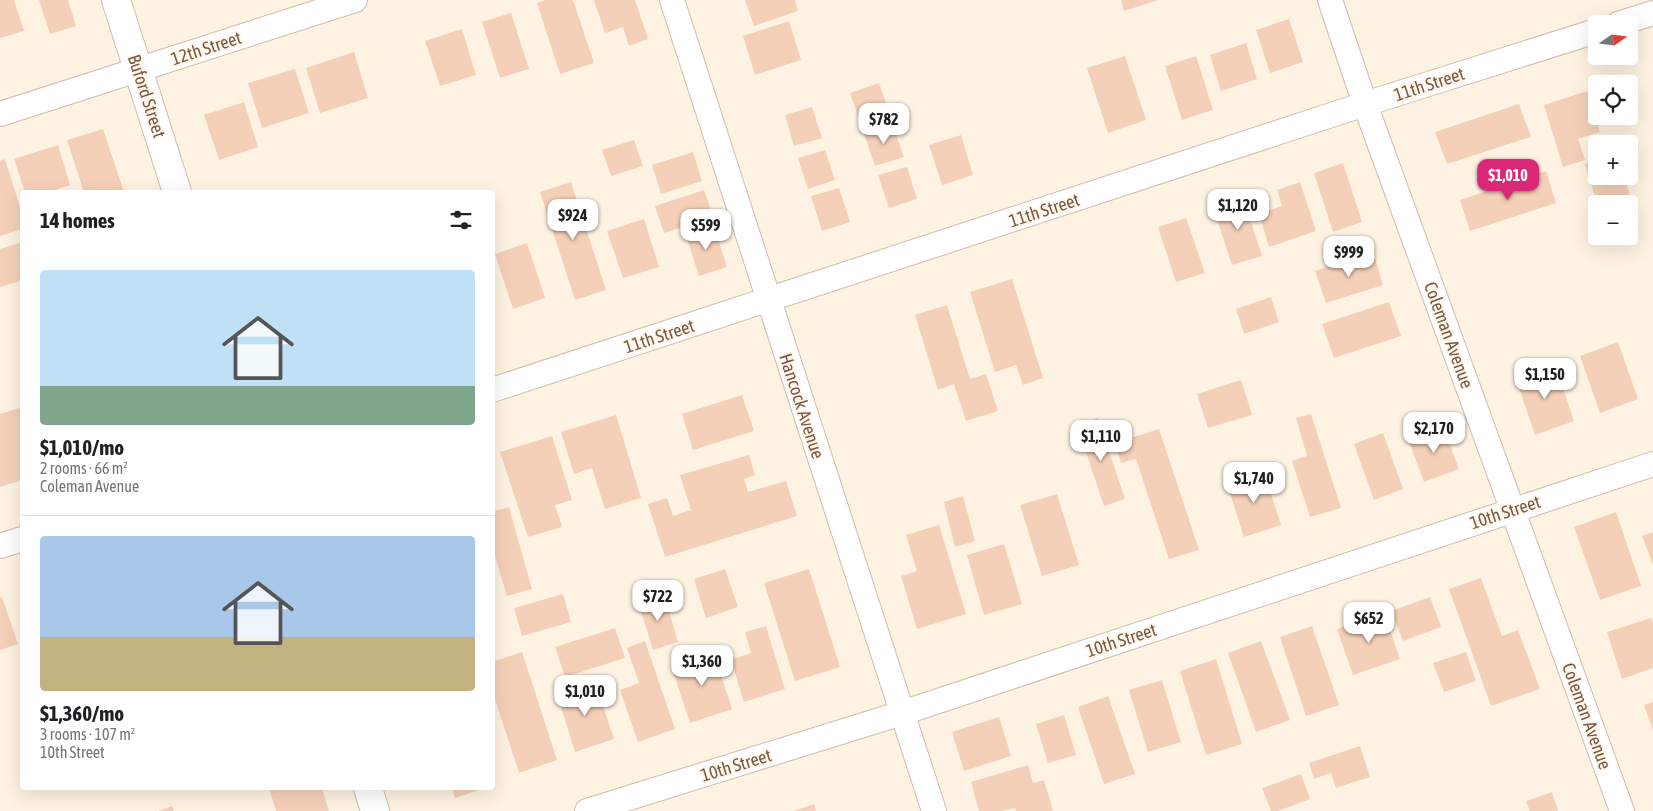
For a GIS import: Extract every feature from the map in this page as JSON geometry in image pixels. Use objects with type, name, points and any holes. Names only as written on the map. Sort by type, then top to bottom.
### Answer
[{"type":"street","name":"Buford Street","points":[[116,0],[176,190]]},
{"type":"street","name":"12th Street","points":[[0,114],[355,0]]},
{"type":"street","name":"Hancock Avenue","points":[[672,0],[934,811]]},
{"type":"street","name":"Coleman Avenue","points":[[1330,0],[1365,104],[1622,811]]},
{"type":"street","points":[[1638,17],[1653,12]]},
{"type":"street","name":"11th Street","points":[[495,389],[1588,33]]},
{"type":"street","name":"10th Street","points":[[587,811],[902,714],[1653,464]]},
{"type":"street","points":[[0,546],[20,540]]},
{"type":"street","points":[[369,790],[375,811]]},
{"type":"building","points":[[0,0],[14,0],[24,31],[0,38]]},
{"type":"building","points":[[39,0],[68,0],[76,26],[50,34]]},
{"type":"building","points":[[545,0],[573,0],[594,63],[560,74],[537,3]]},
{"type":"building","points":[[594,0],[635,0],[648,39],[629,46],[623,27],[605,33]]},
{"type":"building","points":[[745,0],[795,0],[798,11],[754,26]]},
{"type":"building","points":[[1121,0],[1159,0],[1124,11]]},
{"type":"building","points":[[511,13],[529,69],[500,78],[482,22]]},
{"type":"building","points":[[1289,19],[1303,62],[1270,73],[1256,30]]},
{"type":"building","points":[[789,21],[801,60],[755,75],[743,36]]},
{"type":"building","points":[[462,29],[476,75],[440,86],[425,41]]},
{"type":"building","points":[[1246,43],[1257,79],[1221,91],[1210,55]]},
{"type":"building","points":[[354,52],[368,98],[320,113],[306,68]]},
{"type":"building","points":[[1125,56],[1146,120],[1108,133],[1087,68]]},
{"type":"building","points":[[1196,56],[1213,110],[1182,120],[1165,66]]},
{"type":"building","points":[[295,69],[309,113],[262,128],[248,83]]},
{"type":"building","points":[[879,83],[890,114],[861,124],[850,93]]},
{"type":"building","points":[[1587,91],[1588,125],[1598,125],[1600,132],[1578,139],[1585,160],[1563,167],[1544,105]]},
{"type":"building","points":[[244,102],[258,147],[219,160],[204,115]]},
{"type":"building","points":[[1519,104],[1531,137],[1447,164],[1435,132]]},
{"type":"building","points":[[812,107],[822,138],[794,146],[785,115]]},
{"type":"building","points":[[892,124],[904,157],[875,166],[864,134]]},
{"type":"building","points":[[103,129],[123,190],[83,190],[67,140]]},
{"type":"building","points":[[961,135],[973,175],[942,185],[929,145]]},
{"type":"building","points":[[634,140],[643,166],[611,176],[602,150]]},
{"type":"building","points":[[58,145],[70,185],[55,190],[24,190],[14,159]]},
{"type":"building","points":[[825,150],[835,180],[808,189],[798,158]]},
{"type":"building","points":[[693,152],[702,181],[661,194],[652,165]]},
{"type":"building","points":[[5,159],[20,207],[20,230],[0,236],[0,161]]},
{"type":"building","points":[[1343,163],[1362,222],[1333,232],[1314,173]]},
{"type":"building","points":[[1588,163],[1588,174],[1585,164]]},
{"type":"building","points":[[907,167],[917,199],[889,208],[878,175]]},
{"type":"building","points":[[1546,171],[1556,203],[1470,231],[1460,200]]},
{"type":"building","points":[[571,182],[606,290],[575,300],[540,192]]},
{"type":"building","points":[[1300,182],[1316,231],[1269,247],[1259,214],[1282,206],[1277,190]]},
{"type":"building","points":[[1591,185],[1627,185],[1630,195],[1594,195]]},
{"type":"building","points":[[839,188],[850,222],[822,231],[811,196]]},
{"type":"building","points":[[704,190],[713,217],[664,233],[655,206]]},
{"type":"building","points":[[1243,197],[1262,256],[1232,265],[1213,207]]},
{"type":"building","points":[[1186,218],[1205,273],[1176,282],[1158,227]]},
{"type":"building","points":[[644,219],[659,267],[623,278],[607,231]]},
{"type":"building","points":[[714,226],[727,267],[699,276],[686,235]]},
{"type":"building","points":[[20,243],[20,281],[0,287],[0,249]]},
{"type":"building","points":[[527,243],[545,298],[513,309],[495,254]]},
{"type":"building","points":[[1373,252],[1383,285],[1326,303],[1315,271]]},
{"type":"building","points":[[1012,279],[1043,378],[1023,385],[1016,365],[995,372],[970,292]]},
{"type":"building","points":[[1271,297],[1279,322],[1244,334],[1236,309]]},
{"type":"building","points":[[1389,302],[1401,336],[1334,358],[1322,324]]},
{"type":"building","points":[[947,305],[970,379],[986,374],[998,411],[966,421],[954,384],[938,390],[915,315]]},
{"type":"building","points":[[1618,342],[1638,399],[1600,413],[1580,356]]},
{"type":"building","points":[[1555,365],[1574,421],[1535,435],[1516,379]]},
{"type":"building","points":[[1241,380],[1252,415],[1208,428],[1197,394]]},
{"type":"building","points":[[742,395],[754,431],[693,450],[682,414]]},
{"type":"building","points":[[20,408],[20,481],[0,487],[0,414]]},
{"type":"building","points":[[1311,414],[1341,508],[1310,517],[1292,461],[1307,456],[1296,418]]},
{"type":"building","points":[[616,415],[641,498],[605,509],[592,468],[574,474],[561,432]]},
{"type":"building","points":[[1098,418],[1125,499],[1104,506],[1077,425]]},
{"type":"building","points":[[1443,426],[1459,469],[1424,482],[1408,439]]},
{"type":"building","points":[[1159,429],[1199,550],[1169,559],[1136,459],[1121,463],[1115,443]]},
{"type":"building","points":[[1383,433],[1403,489],[1374,500],[1354,444]]},
{"type":"building","points":[[552,436],[572,500],[555,505],[562,527],[528,537],[500,452]]},
{"type":"building","points":[[749,455],[755,475],[744,479],[748,492],[786,481],[797,516],[665,557],[648,504],[667,498],[673,516],[691,510],[680,475]]},
{"type":"building","points":[[1264,472],[1281,525],[1244,537],[1227,484]]},
{"type":"building","points":[[1057,494],[1079,565],[1042,576],[1020,505]]},
{"type":"building","points":[[963,496],[975,541],[955,547],[944,502]]},
{"type":"building","points":[[509,507],[532,589],[507,596],[495,556],[495,511]]},
{"type":"building","points":[[1616,512],[1641,586],[1600,600],[1574,527]]},
{"type":"building","points":[[939,525],[966,614],[917,629],[901,576],[917,571],[906,535]]},
{"type":"building","points":[[1653,532],[1653,565],[1642,536]]},
{"type":"building","points":[[1004,544],[1022,604],[984,615],[967,555]]},
{"type":"building","points":[[725,569],[738,607],[706,618],[694,579]]},
{"type":"building","points":[[809,569],[840,667],[795,681],[764,583]]},
{"type":"building","points":[[1481,578],[1502,636],[1518,630],[1540,689],[1491,706],[1449,589]]},
{"type":"building","points":[[563,594],[571,622],[522,636],[514,608]]},
{"type":"building","points":[[664,595],[678,642],[653,650],[638,602]]},
{"type":"building","points":[[2,597],[18,644],[0,650],[0,598]]},
{"type":"building","points":[[1430,597],[1441,627],[1403,641],[1391,611]]},
{"type":"building","points":[[1384,613],[1400,659],[1353,675],[1337,629]]},
{"type":"building","points":[[1651,618],[1653,623],[1653,668],[1622,679],[1607,632]]},
{"type":"building","points":[[766,626],[785,689],[744,702],[731,660],[751,653],[745,632]]},
{"type":"building","points":[[1312,626],[1339,705],[1306,716],[1280,637]]},
{"type":"building","points":[[615,628],[625,658],[565,677],[555,647]]},
{"type":"building","points":[[645,641],[675,729],[638,742],[620,690],[639,683],[627,648]]},
{"type":"building","points":[[1261,641],[1290,720],[1256,732],[1228,653]]},
{"type":"building","points":[[713,650],[732,709],[690,723],[671,665]]},
{"type":"building","points":[[522,652],[557,760],[519,773],[495,699],[495,661]]},
{"type":"building","points":[[1466,652],[1476,681],[1444,692],[1433,663]]},
{"type":"building","points":[[1216,659],[1242,744],[1206,755],[1180,671]]},
{"type":"building","points":[[1162,680],[1181,742],[1148,752],[1129,690]]},
{"type":"building","points":[[595,682],[614,739],[575,752],[557,694]]},
{"type":"building","points":[[1108,696],[1135,774],[1104,784],[1078,707]]},
{"type":"building","points":[[1653,702],[1653,731],[1644,705]]},
{"type":"building","points":[[1064,715],[1076,755],[1048,763],[1036,724]]},
{"type":"building","points":[[999,717],[1011,756],[964,771],[952,732]]},
{"type":"building","points":[[1360,746],[1370,777],[1336,788],[1331,773],[1314,779],[1309,763]]},
{"type":"building","points":[[1028,765],[1033,783],[1044,780],[1053,811],[1016,811],[1015,808],[1003,811],[979,811],[971,782]]},
{"type":"building","points":[[1301,774],[1310,799],[1278,811],[1271,811],[1262,788]]},
{"type":"building","points":[[270,790],[323,790],[329,811],[276,811]]},
{"type":"building","points":[[453,790],[479,790],[455,798]]},
{"type":"building","points":[[1552,792],[1558,811],[1530,811],[1526,801]]},
{"type":"building","points":[[814,804],[816,811],[794,811]]},
{"type":"building","points":[[172,806],[174,811],[158,811]]}]
